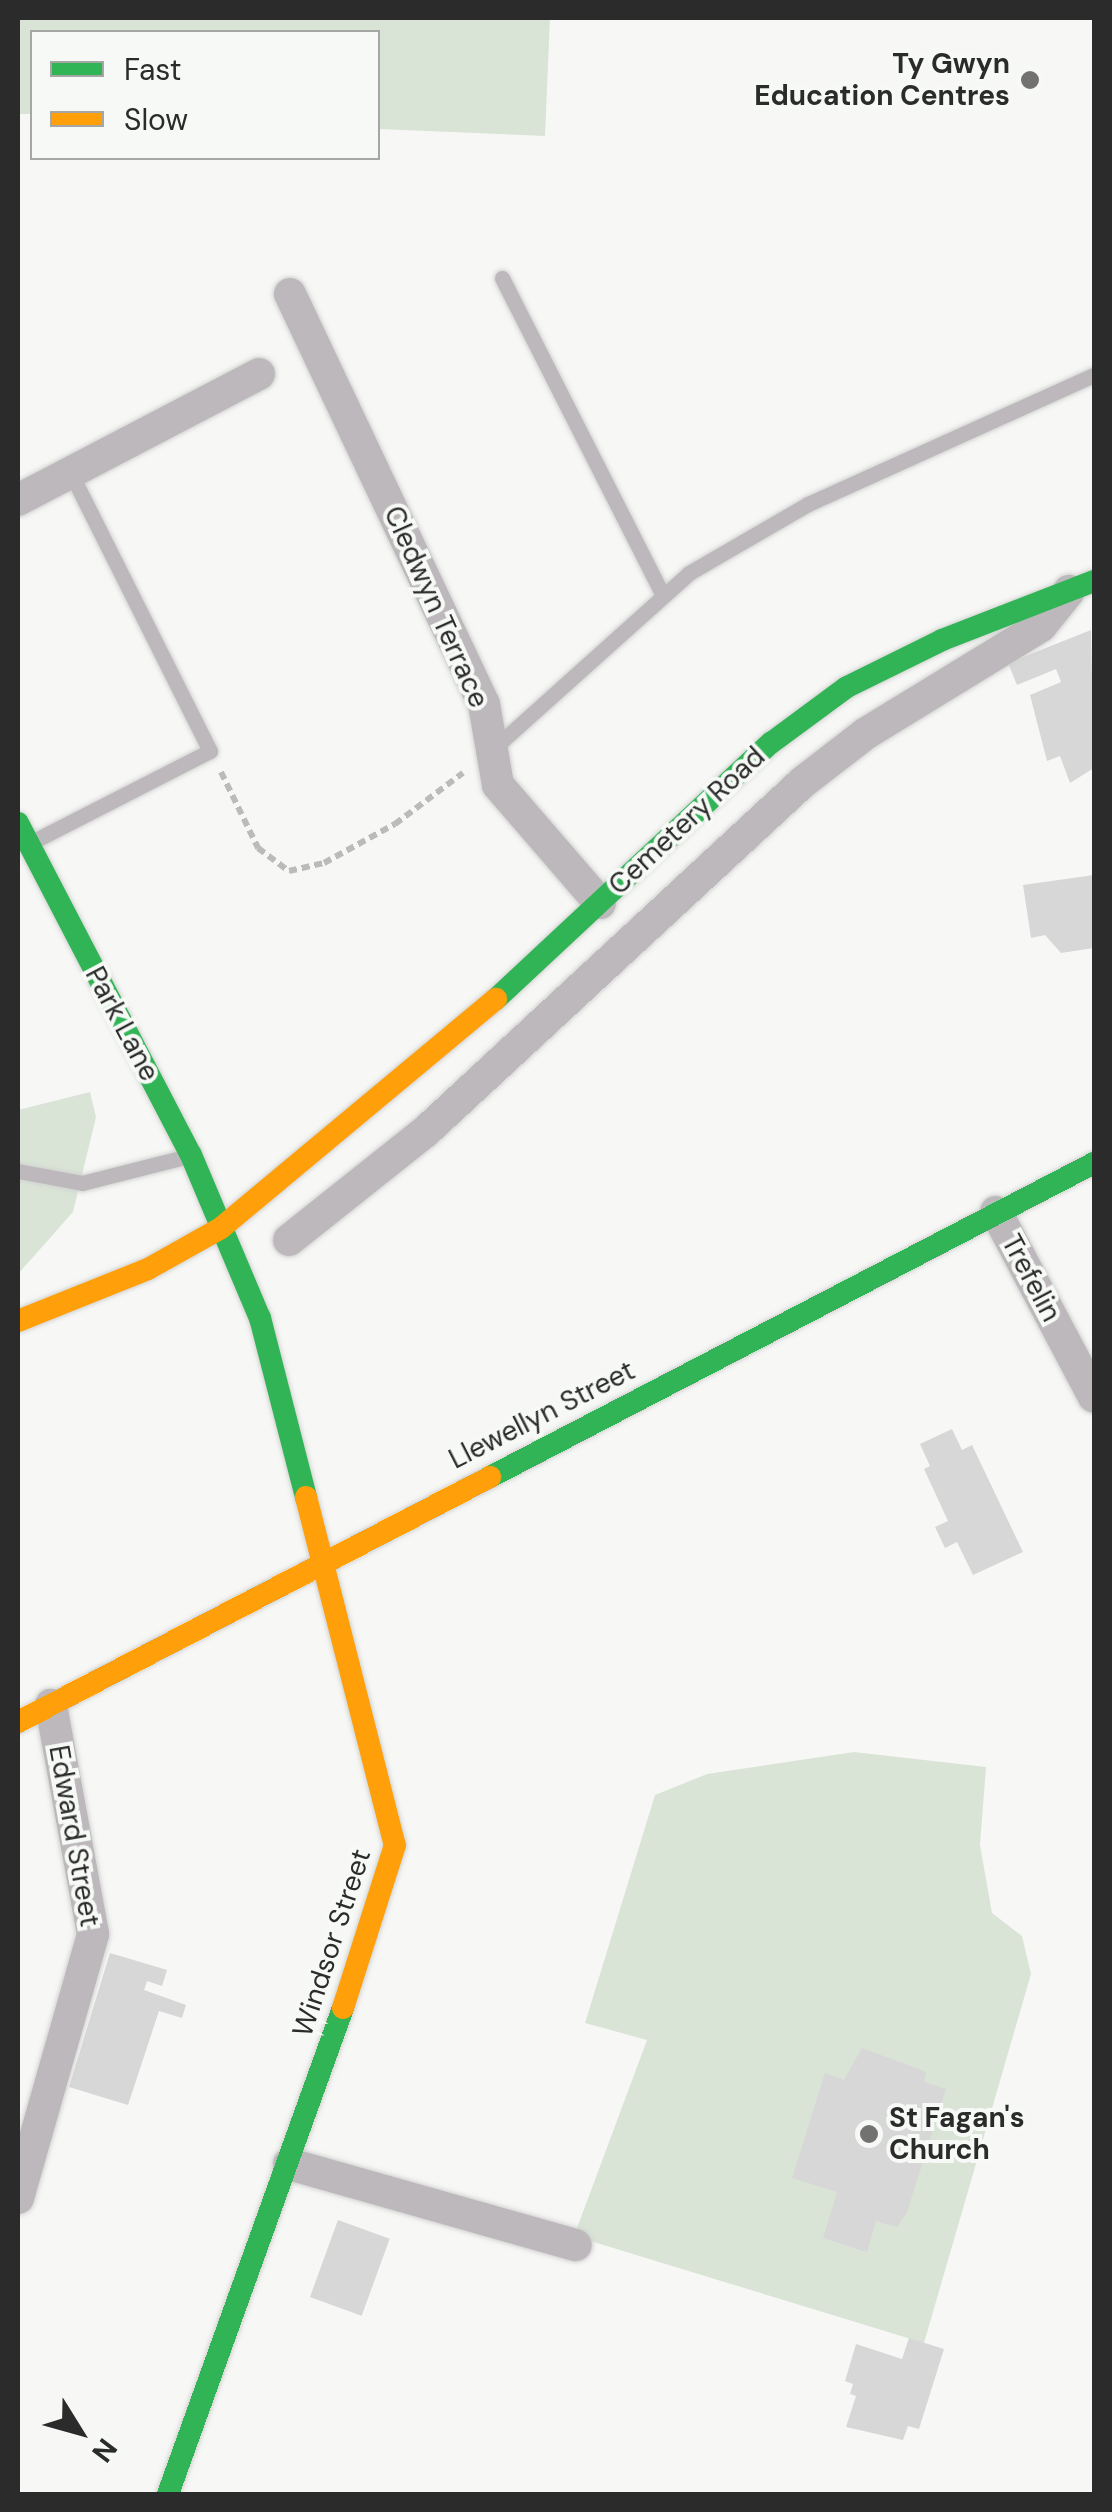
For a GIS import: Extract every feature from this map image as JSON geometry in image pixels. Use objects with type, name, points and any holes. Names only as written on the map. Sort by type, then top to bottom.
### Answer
[{"type":"street","name":"Cledwyn Terrace","points":[[290,294],[484,704],[498,785],[600,903]]},
{"type":"street","points":[[18,500],[259,374]]},
{"type":"street","name":"Cemetery Road","points":[[18,1321],[148,1269],[221,1228],[352,1123],[600,903],[771,743],[847,687],[942,640],[1082,586]]},
{"type":"street","name":"Cemetery Road","points":[[289,1240],[390,1160],[803,782],[865,734],[1042,626],[1082,586]]},
{"type":"street","name":"Park Lane","points":[[23,833],[191,1155],[221,1228]]},
{"type":"street","points":[[352,1123],[390,1160]]},
{"type":"street","name":"Llewellyn Street","points":[[18,1722],[1094,1163]]},
{"type":"street","name":"Trefelin","points":[[996,1212],[1094,1397]]},
{"type":"street","name":"Windsor Street","points":[[172,2486],[384,1896],[395,1845],[260,1318],[221,1228]]},
{"type":"street","name":"Edward Street","points":[[18,2198],[93,1934],[50,1705]]},
{"type":"street","points":[[289,2164],[576,2245]]},
{"type":"lane","points":[[502,278],[662,593]]},
{"type":"lane","points":[[492,751],[662,593],[808,504],[1094,375]]},
{"type":"lane","points":[[23,833],[210,751],[70,472]]},
{"type":"lane","points":[[18,1171],[82,1183],[191,1155]]},
{"type":"lane","points":[[172,2486],[194,2494]]},
{"type":"path","points":[[210,751],[258,848],[290,871],[324,863],[395,824],[492,751]]},
{"type":"green space","points":[[18,18],[550,18],[545,136],[380,129],[380,30],[30,30],[30,114],[18,114]]},
{"type":"green space","points":[[90,1092],[96,1117],[73,1212],[18,1274],[18,1110]]},
{"type":"green space","points":[[854,1752],[986,1767],[980,1845],[992,1913],[1022,1936],[1031,1974],[924,2343],[574,2236],[647,2040],[585,2023],[655,1795],[707,1774]]},
{"type":"building","points":[[1091,630],[1094,768],[1070,783],[1060,756],[1047,761],[1030,695],[1061,682],[1056,669],[1017,685],[1008,663]]},
{"type":"building","points":[[1094,875],[1094,948],[1061,953],[1045,935],[1031,938],[1023,885]]},
{"type":"building","points":[[952,1429],[962,1450],[972,1445],[1023,1552],[973,1575],[957,1542],[945,1548],[935,1527],[948,1521],[924,1469],[930,1466],[920,1444]]},
{"type":"building","points":[[110,1953],[167,1970],[162,1986],[147,1981],[144,1990],[186,2005],[182,2018],[159,2011],[128,2105],[69,2087]]},
{"type":"building","name":"St Fagan's Church","points":[[862,2048],[926,2072],[924,2082],[946,2089],[907,2212],[897,2227],[876,2221],[867,2252],[823,2238],[837,2192],[792,2178],[825,2073],[844,2080]]},
{"type":"building","points":[[338,2220],[390,2239],[362,2316],[310,2297]]},
{"type":"building","points":[[909,2338],[944,2349],[919,2429],[908,2426],[903,2440],[846,2427],[856,2396],[850,2394],[853,2384],[845,2381],[856,2344],[902,2359]]},
{"type":"traffic: fast","points":[[496,999],[771,743],[847,687],[942,640],[1094,581]]},
{"type":"traffic: fast","points":[[18,823],[191,1155],[260,1318],[306,1497]]},
{"type":"traffic: fast","points":[[490,1477],[1094,1163]]},
{"type":"traffic: fast","points":[[168,2494],[343,2008]]},
{"type":"traffic: slow","points":[[18,1321],[148,1269],[221,1228],[496,999]]},
{"type":"traffic: slow","points":[[18,1722],[490,1477]]},
{"type":"traffic: slow","points":[[306,1497],[395,1845],[343,2008]]},
{"type":"place","name":"Ty Gwyn Education Centres","points":[[1030,80]]},
{"type":"place","name":"St Fagan's Church","points":[[869,2134]]}]
